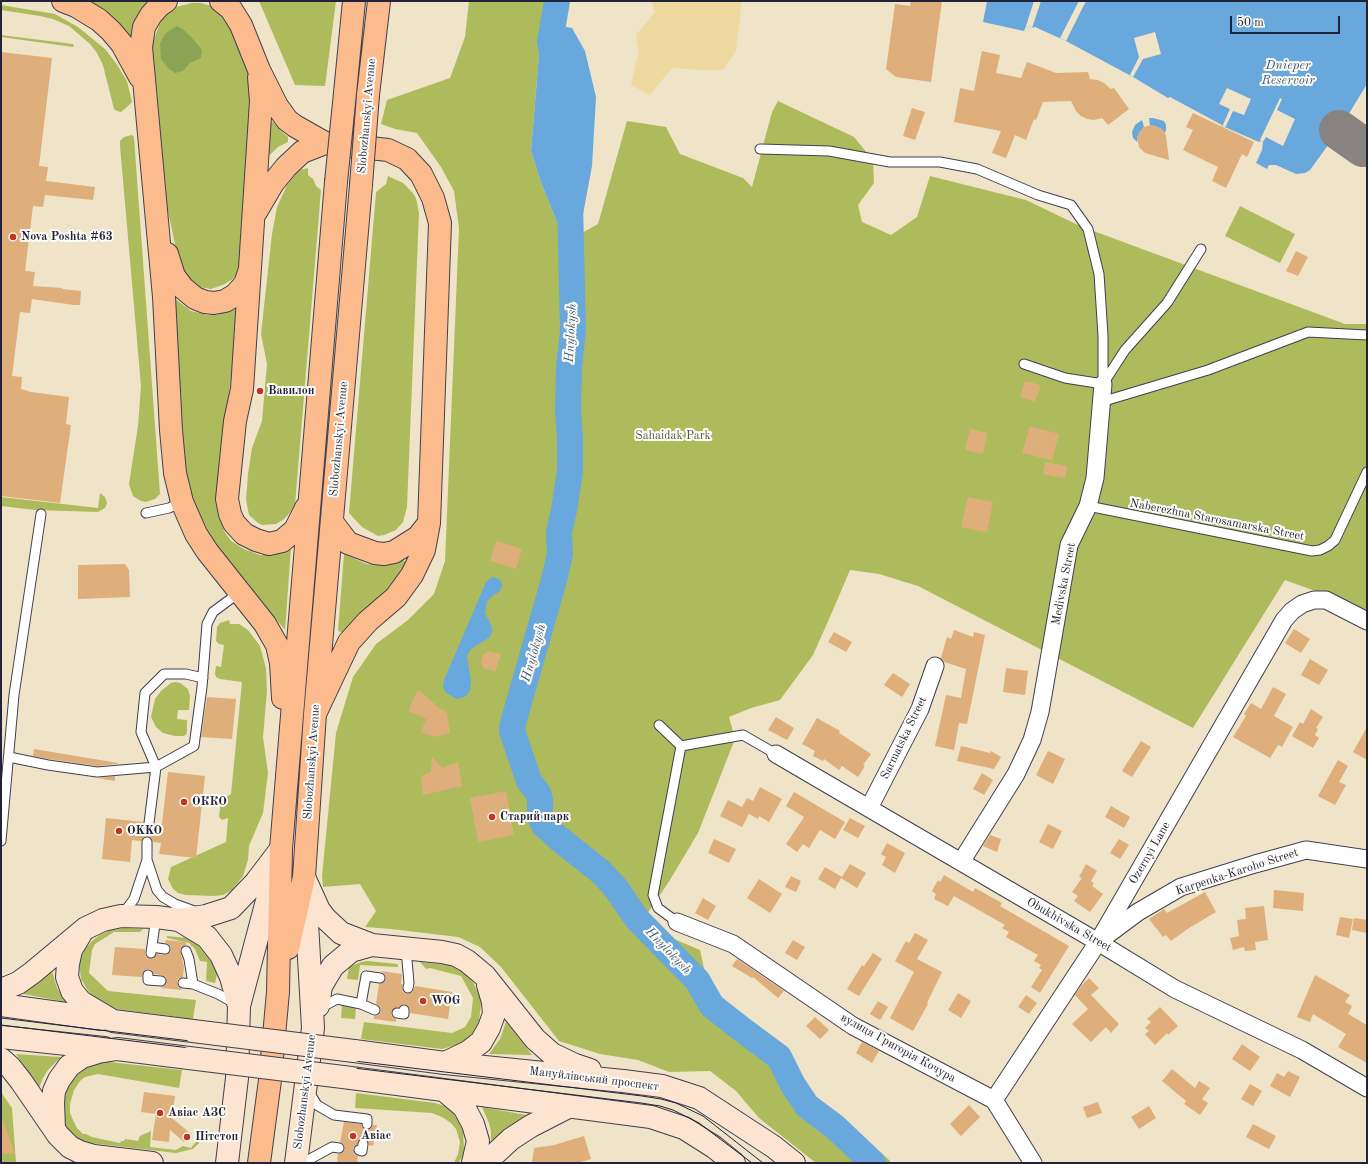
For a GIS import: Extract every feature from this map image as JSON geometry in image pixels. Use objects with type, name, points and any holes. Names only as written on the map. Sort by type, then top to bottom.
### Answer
[{"type":"main road","points":[[63,1],[76,6],[99,20],[112,31],[122,44],[145,87]]},
{"type":"main road","points":[[166,1],[151,15],[144,27],[141,47],[145,87],[142,117],[157,217],[164,296],[171,430],[175,473],[182,502],[196,534],[207,551],[265,624],[277,645],[282,675],[288,774]]},
{"type":"main road","points":[[221,1],[231,9],[241,25],[258,70],[277,106],[287,120],[325,143],[388,150],[407,159],[421,174],[433,198],[440,223],[429,523],[424,550],[412,575],[396,597],[368,621],[350,642],[315,714]]},
{"type":"main road","name":"Slobozhanskyi Avenue","points":[[259,1163],[270,1080],[278,992],[281,849],[336,182],[354,1]]},
{"type":"main road","name":"Slobozhanskyi Avenue","points":[[296,1163],[313,1028],[304,877],[315,714],[368,95],[379,1]]},
{"type":"main road","points":[[258,70],[261,101],[242,390],[235,421],[227,500],[230,514],[234,523],[244,534],[269,544],[282,541],[295,530],[304,514],[310,496]]},
{"type":"main road","points":[[254,216],[273,183],[286,167],[302,152],[325,143]]},
{"type":"main road","points":[[157,217],[174,276],[183,288],[196,298],[204,302],[214,303],[225,301],[235,295],[245,284],[250,269]]},
{"type":"main road","points":[[332,522],[348,543],[375,553],[384,554],[398,550],[418,537],[429,523]]},
{"type":"main road","points":[[1,990],[32,973],[86,928],[103,920],[121,916],[156,917],[179,920],[206,916],[231,908],[256,882],[281,849]]},
{"type":"main road","name":"Slobozhanskyi Avenue","points":[[227,1163],[237,1078],[239,1006],[281,849]]},
{"type":"main road","points":[[304,877],[325,918],[341,933],[372,945],[442,952],[456,955],[467,961],[484,976],[526,1030],[552,1054],[575,1065],[623,1081]]},
{"type":"main road","name":"Slobozhanskyi Avenue","points":[[278,992],[304,877]]},
{"type":"main road","points":[[179,920],[207,937],[221,955],[231,977],[239,1006]]},
{"type":"main road","points":[[86,928],[77,939],[71,950],[67,976],[72,991],[81,1002],[113,1021]]},
{"type":"main road","points":[[313,1028],[321,986],[333,966],[351,951],[372,945]]},
{"type":"main road","points":[[445,1063],[468,1052],[481,1042],[489,1028],[494,1014],[493,1002],[484,976]]},
{"type":"main road","name":"Мануйлівський проспект","points":[[1,1005],[113,1021],[445,1063],[662,1086],[699,1098],[774,1147],[794,1163]]},
{"type":"main road","points":[[1,1037],[117,1049],[651,1117],[684,1128],[714,1147],[734,1163]]},
{"type":"main road","points":[[54,1128],[54,1091],[59,1080],[69,1066],[82,1057],[98,1052],[117,1049]]},
{"type":"main road","points":[[1,1059],[10,1067],[21,1081],[64,1141],[80,1152],[94,1156],[152,1163]]},
{"type":"main road","points":[[444,1090],[464,1107],[473,1124],[478,1141],[473,1163]]},
{"type":"main road","points":[[485,1163],[511,1139],[531,1126],[568,1107]]},
{"type":"street","name":"Medivska Street","points":[[962,862],[1016,774],[1032,740],[1040,712],[1069,545],[1088,506],[1095,478],[1103,384]]},
{"type":"street","name":"Ozernyi Lane","points":[[994,1100],[1098,942],[1284,620],[1292,611],[1302,604],[1314,600],[1326,600],[1367,621]]},
{"type":"street","name":"Sarmatska Street","points":[[869,808],[920,709],[935,666]]},
{"type":"street","name":"Obukhivska Street","points":[[776,754],[1176,989],[1302,1050],[1367,1088]]},
{"type":"street","name":"Karpenka-Karoho Street","points":[[1098,942],[1138,912],[1181,887],[1255,864],[1306,850],[1367,859]]},
{"type":"street","name":"вулиця Григорія Кочура","points":[[677,922],[733,944],[853,1026],[994,1100]]},
{"type":"street","points":[[994,1100],[1033,1163]]},
{"type":"lane","points":[[760,149],[829,152],[890,162],[940,162],[977,169],[1038,195],[1071,205],[1088,229],[1099,274],[1103,336],[1103,384]]},
{"type":"lane","points":[[1103,384],[1126,350],[1167,303],[1201,248]]},
{"type":"lane","points":[[1102,402],[1208,370],[1308,332],[1367,335]]},
{"type":"lane","points":[[1024,364],[1065,378],[1103,384]]},
{"type":"lane","name":"Naberezhna Starosamarska Street","points":[[1088,506],[1312,551],[1324,548],[1335,540],[1367,472]]},
{"type":"lane","points":[[146,513],[169,508],[182,502]]},
{"type":"lane","points":[[1,840],[14,695],[41,514]]},
{"type":"lane","points":[[9,756],[48,765],[97,772],[156,767],[194,746],[203,678],[207,624],[213,612],[240,592]]},
{"type":"lane","points":[[149,823],[156,767],[141,732],[145,694],[164,674],[186,674],[203,678]]},
{"type":"lane","points":[[659,725],[681,746]]},
{"type":"lane","points":[[681,746],[743,735],[776,754]]},
{"type":"lane","points":[[677,922],[658,908],[654,902],[653,895],[681,746]]},
{"type":"lane","points":[[147,842],[147,860],[157,890],[163,897],[175,904],[206,916]]},
{"type":"lane","points":[[121,916],[134,899],[147,860]]},
{"type":"lane","points":[[156,917],[151,950],[165,949]]},
{"type":"lane","points":[[406,949],[406,984]]},
{"type":"lane","points":[[186,950],[193,984]]},
{"type":"lane","points":[[148,975],[148,980],[161,981]]},
{"type":"lane","points":[[361,1004],[366,976],[380,978]]},
{"type":"lane","points":[[183,983],[193,984],[218,994],[239,1006]]},
{"type":"lane","points":[[313,1028],[322,1007],[337,999],[361,1004],[375,1010]]},
{"type":"lane","points":[[306,1086],[317,1105],[334,1115],[367,1120],[367,1124]]},
{"type":"lane","points":[[308,1163],[310,1159],[332,1147],[339,1148]]},
{"type":"green space","points":[[86,1],[147,1],[133,35],[130,37]]},
{"type":"green space","points":[[259,1],[336,1],[325,86],[295,85]]},
{"type":"green space","name":"Sahaidak Park","points":[[469,1],[548,1],[540,43],[531,151],[542,185],[557,222],[571,239],[598,224],[627,121],[666,127],[680,154],[743,178],[752,187],[772,112],[778,101],[854,137],[873,160],[874,183],[858,205],[862,222],[891,235],[917,217],[930,176],[1026,200],[1080,226],[1345,324],[1367,324],[1367,610],[1285,580],[1193,728],[918,586],[879,574],[850,570],[813,655],[780,700],[751,708],[729,717],[735,739],[698,833],[670,880],[645,917],[660,933],[700,950],[706,977],[729,1019],[774,1059],[802,1094],[820,1112],[886,1157],[892,1163],[816,1163],[759,1118],[736,1091],[710,1071],[669,1072],[638,1060],[600,1054],[559,1041],[501,967],[480,947],[458,937],[365,927],[376,911],[360,884],[323,887],[322,876],[336,733],[353,677],[376,644],[408,620],[434,594],[445,561],[459,228],[454,191],[441,167],[417,133],[395,129],[381,124],[387,100],[450,78],[465,37]]},
{"type":"green space","points":[[192,3],[209,5],[218,10],[230,23],[253,81],[245,221],[239,269],[234,278],[225,284],[211,289],[199,287],[190,280],[182,267],[175,244],[164,193],[153,58],[153,42],[160,23],[169,12],[176,7]]},
{"type":"green space","points":[[1,5],[55,14],[78,27],[105,49],[116,63],[127,81],[132,102],[121,112],[114,109],[103,65],[97,53],[90,44],[69,26],[53,19],[1,10]]},
{"type":"green space","points":[[177,26],[184,30],[202,50],[201,58],[190,63],[183,71],[175,73],[169,69],[161,59],[160,43],[166,33]]},
{"type":"green space","points":[[1,35],[73,44],[74,46],[1,37]]},
{"type":"green space","points":[[269,122],[273,122],[288,137],[288,142],[278,147],[270,155],[266,155]]},
{"type":"green space","points":[[132,135],[134,137],[160,494],[155,499],[146,502],[133,496],[129,484],[138,426],[141,386],[120,141],[124,137]]},
{"type":"green space","points":[[308,168],[308,175],[321,190],[295,505],[283,520],[276,524],[262,525],[249,515],[246,500],[252,448],[262,421],[267,364],[261,334],[272,234],[277,207],[287,185],[299,170]]},
{"type":"green space","points":[[388,176],[403,183],[412,192],[416,198],[419,213],[407,507],[403,522],[396,530],[378,536],[362,527],[349,513],[376,192],[386,184]]},
{"type":"green space","points":[[1240,206],[1295,234],[1280,263],[1225,236]]},
{"type":"green space","points":[[174,298],[191,311],[207,315],[216,315],[240,308],[216,495],[217,507],[224,531],[231,541],[244,549],[260,555],[270,555],[280,553],[291,548],[285,630],[221,553],[199,521],[183,467]]},
{"type":"green space","points":[[100,493],[105,497],[107,503],[105,508],[98,512],[35,510],[1,506],[1,497],[98,508]]},
{"type":"green space","points":[[344,554],[367,564],[389,565],[402,560],[409,563],[404,574],[364,614],[340,632],[338,630]]},
{"type":"green space","points":[[229,620],[230,624],[239,624],[248,630],[260,646],[266,668],[267,691],[263,737],[268,773],[263,813],[249,846],[248,860],[243,876],[232,890],[223,895],[214,896],[186,895],[178,893],[173,889],[168,879],[171,867],[226,842],[228,818],[222,820],[219,817],[221,800],[231,794],[242,682],[220,679],[216,677],[215,674],[216,666],[221,667],[224,645],[219,644],[216,641],[217,627],[220,623]]},
{"type":"green space","points":[[171,683],[180,683],[188,689],[190,696],[189,710],[178,710],[177,719],[187,720],[187,732],[186,735],[183,736],[163,733],[156,727],[151,717],[155,699],[161,691]]},
{"type":"green space","points":[[124,928],[143,929],[140,932],[114,932],[95,944],[92,950],[89,973],[108,991],[196,1000],[193,1019],[116,1009],[103,1005],[95,1000],[90,994],[81,979],[80,970],[80,961],[85,949],[100,935],[109,931]]},
{"type":"green space","points":[[167,936],[189,938],[196,943],[218,970],[215,983],[206,981],[207,962],[200,961],[195,949],[189,943],[167,938]]},
{"type":"green space","points":[[368,961],[397,964],[398,967],[360,965],[358,980],[347,979],[349,967]]},
{"type":"green space","points":[[420,962],[447,965],[460,969],[473,982],[480,998],[481,1005],[479,1021],[471,1035],[456,1045],[442,1049],[361,1039],[364,1022],[452,1033],[465,1027],[471,1017],[473,998],[461,976],[430,968],[426,969]]},
{"type":"green space","points":[[52,971],[57,988],[66,1002],[23,994]]},
{"type":"green space","points":[[342,1005],[356,1008],[355,1019],[341,1018]]},
{"type":"green space","points":[[506,1022],[532,1055],[489,1054],[500,1039]]},
{"type":"green space","points":[[16,1054],[61,1057],[48,1070],[39,1088]]},
{"type":"green space","points":[[96,1062],[109,1062],[182,1070],[179,1088],[98,1074],[85,1077],[80,1081],[74,1090],[70,1104],[70,1113],[73,1120],[77,1128],[83,1134],[120,1143],[125,1139],[138,1141],[140,1136],[151,1131],[150,1147],[176,1150],[183,1146],[191,1148],[198,1139],[199,1143],[193,1149],[176,1153],[90,1143],[82,1141],[71,1134],[65,1126],[62,1115],[63,1093],[75,1074],[85,1066]]},
{"type":"green space","points":[[1,1092],[12,1108],[16,1163],[1,1163]]},
{"type":"green space","points":[[356,1093],[435,1103],[445,1106],[460,1122],[463,1130],[464,1150],[459,1162],[454,1163],[458,1154],[460,1142],[456,1129],[451,1123],[432,1113],[355,1108]]},
{"type":"green space","points":[[482,1107],[526,1115],[491,1141],[489,1123]]},
{"type":"sand","points":[[651,1],[742,1],[736,51],[723,70],[672,68],[650,95],[631,85],[639,51],[636,35],[655,12]]},
{"type":"water","name":"Dnieper Reservoir","points":[[987,1],[1367,1],[1367,84],[1339,130],[1310,170],[1305,173],[1296,174],[1276,165],[1269,165],[1267,169],[1256,163],[1262,150],[1263,142],[1259,142],[1222,127],[1222,125],[1170,97],[1168,98],[1133,77],[1066,41],[1035,27],[1032,28],[1026,26],[1024,31],[983,22]]},
{"type":"water","points":[[545,23],[572,28],[585,51],[596,97],[592,166],[581,225],[571,239],[557,222],[542,185],[531,151],[540,43]]},
{"type":"water","points":[[1149,118],[1164,121],[1166,125],[1165,133],[1160,128],[1150,126]]},
{"type":"water","points":[[1142,120],[1144,127],[1139,133],[1137,142],[1133,138],[1132,132],[1135,125]]},
{"type":"water","points":[[492,577],[498,578],[502,585],[500,591],[487,602],[485,613],[492,627],[492,631],[490,637],[471,649],[467,656],[471,681],[470,690],[467,695],[457,699],[446,693],[443,687],[444,680],[486,582]]},
{"type":"pier","points":[[1034,1],[1041,1],[1032,28],[1026,26]]},
{"type":"pier","points":[[1079,1],[1086,1],[1066,41],[1060,38]]},
{"type":"pier","points":[[1155,32],[1161,54],[1143,59],[1133,77],[1130,75],[1139,57],[1134,38]]},
{"type":"pier","points":[[1227,88],[1251,99],[1244,115],[1233,111],[1225,128],[1222,127],[1230,109],[1219,104]]},
{"type":"pier","points":[[1280,98],[1282,99],[1277,110],[1295,119],[1283,146],[1266,137],[1263,142],[1260,140]]},
{"type":"building","points":[[911,1],[942,1],[931,82],[896,77],[886,69],[895,4],[910,6]]},
{"type":"building","points":[[982,51],[1000,55],[996,73],[1021,78],[1027,62],[1056,73],[1088,72],[1090,79],[1098,80],[1111,89],[1114,88],[1129,109],[1108,125],[1102,118],[1094,120],[1081,116],[1076,111],[1071,101],[1043,102],[1036,120],[1034,119],[1026,140],[1015,135],[1006,158],[992,153],[1001,131],[954,122],[960,88],[974,91]]},
{"type":"building","points":[[1,52],[52,58],[39,166],[48,167],[46,181],[95,187],[93,200],[45,195],[43,207],[33,206],[25,271],[35,272],[33,286],[81,291],[80,305],[32,299],[30,313],[20,312],[12,376],[22,377],[21,389],[31,392],[69,397],[66,424],[71,425],[60,503],[1,496]]},
{"type":"building","points":[[912,108],[925,112],[915,140],[903,136]]},
{"type":"building","points":[[1193,113],[1254,142],[1247,157],[1242,154],[1226,188],[1212,181],[1218,167],[1183,150],[1193,130],[1186,127]]},
{"type":"building","points":[[1151,125],[1164,131],[1169,160],[1145,153],[1139,147],[1137,137],[1139,133],[1144,127]]},
{"type":"building","points":[[1296,251],[1308,257],[1298,276],[1286,271]]},
{"type":"building","points":[[1025,381],[1041,385],[1035,402],[1020,397]]},
{"type":"building","points":[[1030,426],[1059,434],[1052,460],[1022,453]]},
{"type":"building","points":[[970,429],[987,433],[983,454],[965,450]]},
{"type":"building","points":[[1045,462],[1067,466],[1065,478],[1043,474]]},
{"type":"building","points":[[968,497],[993,502],[987,532],[961,527]]},
{"type":"building","points":[[496,541],[522,549],[516,569],[490,561]]},
{"type":"building","points":[[125,564],[129,570],[130,597],[78,599],[78,565]]},
{"type":"building","points":[[1294,629],[1310,639],[1301,653],[1285,643]]},
{"type":"building","points":[[954,630],[973,637],[974,632],[985,635],[967,724],[959,723],[954,750],[935,746],[946,695],[961,698],[966,669],[944,662],[941,658],[947,637],[951,639]]},
{"type":"building","points":[[834,632],[852,642],[846,652],[828,642]]},
{"type":"building","points":[[489,651],[501,654],[495,672],[484,668],[481,662],[483,655]]},
{"type":"building","points":[[1310,659],[1328,670],[1319,685],[1301,675]]},
{"type":"building","points":[[1006,668],[1028,671],[1025,695],[1003,692]]},
{"type":"building","points":[[893,673],[910,684],[902,697],[884,685]]},
{"type":"building","points":[[1273,687],[1286,694],[1274,716],[1293,727],[1282,747],[1278,745],[1270,758],[1233,737],[1246,716],[1244,714],[1251,703],[1261,709]]},
{"type":"building","points":[[418,689],[439,708],[447,712],[450,733],[435,737],[421,732],[426,719],[408,711]]},
{"type":"building","points":[[207,697],[236,699],[232,739],[201,737]]},
{"type":"building","points":[[1311,709],[1323,717],[1316,728],[1318,729],[1315,735],[1319,738],[1313,748],[1292,736],[1300,722],[1303,724]]},
{"type":"building","points":[[776,717],[794,728],[787,740],[768,730]]},
{"type":"building","points":[[817,718],[840,731],[839,733],[871,754],[863,765],[865,766],[858,777],[842,766],[839,770],[824,759],[823,761],[813,756],[815,751],[802,744]]},
{"type":"building","points":[[1367,727],[1367,760],[1353,752]]},
{"type":"building","points":[[1141,741],[1151,747],[1132,777],[1122,771]]},
{"type":"building","points":[[961,746],[990,753],[991,751],[1001,757],[994,769],[957,761]]},
{"type":"building","points":[[34,749],[118,763],[97,766],[49,759],[33,756]]},
{"type":"building","points":[[1048,751],[1065,759],[1053,784],[1036,775]]},
{"type":"building","points":[[432,756],[442,768],[458,762],[462,786],[423,795],[421,776],[431,772]]},
{"type":"building","points":[[1338,760],[1348,766],[1339,782],[1346,785],[1335,805],[1318,796]]},
{"type":"building","points":[[168,772],[205,776],[196,858],[159,854],[161,843],[153,842],[150,837],[147,836],[141,841],[132,840],[130,862],[102,859],[106,818],[143,822],[145,828],[149,829],[154,827],[155,823],[162,824]]},
{"type":"building","points":[[982,773],[993,780],[984,795],[973,789]]},
{"type":"building","points":[[115,776],[115,781],[97,778],[98,778]]},
{"type":"building","points":[[760,787],[782,799],[769,822],[759,816],[758,819],[749,814],[742,827],[720,816],[728,800],[742,807],[747,798],[753,801]]},
{"type":"building","name":"Старий парк","points":[[506,791],[514,835],[478,842],[470,798]]},
{"type":"building","points":[[794,792],[845,822],[835,839],[820,830],[809,848],[803,844],[797,852],[786,844],[804,817],[786,806]]},
{"type":"building","points":[[1111,806],[1130,817],[1124,828],[1105,817]]},
{"type":"building","points":[[850,818],[865,826],[858,838],[843,830]]},
{"type":"building","points":[[1048,824],[1062,831],[1053,849],[1039,842]]},
{"type":"building","points":[[990,835],[1001,839],[997,852],[983,846]]},
{"type":"building","points":[[714,839],[736,849],[729,863],[708,853]]},
{"type":"building","points":[[1119,839],[1129,845],[1120,859],[1110,853]]},
{"type":"building","points":[[887,843],[905,853],[895,873],[882,865],[886,857],[881,854]]},
{"type":"building","points":[[850,864],[866,873],[857,888],[841,878],[835,889],[818,879],[825,867],[842,877]]},
{"type":"building","points":[[1086,864],[1097,871],[1091,881],[1094,883],[1092,886],[1103,894],[1090,912],[1074,901],[1078,896],[1072,892],[1082,878],[1079,877]]},
{"type":"building","points":[[944,875],[973,892],[975,888],[1002,903],[1000,906],[1069,946],[1040,993],[1031,987],[1042,970],[1039,968],[1041,965],[1034,961],[1038,955],[1006,937],[1009,932],[1002,928],[1005,925],[954,896],[948,906],[934,899],[936,894],[932,891],[938,880],[940,882]]},
{"type":"building","points":[[791,876],[801,881],[796,892],[785,887]]},
{"type":"building","points":[[759,879],[782,894],[770,913],[747,898]]},
{"type":"building","points":[[1274,890],[1304,893],[1303,911],[1273,908]]},
{"type":"building","points":[[1205,892],[1216,912],[1171,941],[1166,935],[1163,937],[1149,919],[1164,909],[1167,913]]},
{"type":"building","points":[[703,898],[716,906],[708,920],[695,913]]},
{"type":"building","points":[[1264,906],[1268,940],[1255,942],[1256,950],[1245,951],[1244,947],[1233,950],[1230,938],[1239,936],[1237,920],[1246,919],[1245,908]]},
{"type":"building","points":[[1340,917],[1353,919],[1349,938],[1336,935]]},
{"type":"building","points":[[1354,918],[1367,920],[1367,933],[1352,930]]},
{"type":"building","points":[[915,933],[928,940],[917,959],[942,972],[927,1003],[928,1004],[913,1031],[890,1018],[914,972],[895,961],[906,941],[909,943]]},
{"type":"building","points":[[166,940],[186,942],[186,945],[180,950],[184,967],[183,977],[178,979],[177,983],[182,990],[161,988],[166,984],[166,978],[162,975],[154,974],[148,969],[143,972],[142,977],[112,975],[115,947],[145,949],[145,955],[153,959],[157,954],[164,955],[170,952],[171,947],[165,943]]},
{"type":"building","points":[[793,940],[805,947],[797,960],[785,953]]},
{"type":"building","points":[[873,953],[882,959],[859,996],[847,989],[862,965],[864,966]]},
{"type":"building","points":[[737,959],[784,991],[778,998],[753,977],[752,978],[732,966]]},
{"type":"building","points":[[381,971],[402,974],[402,990],[406,994],[412,992],[415,986],[452,992],[448,1019],[410,1013],[409,1007],[404,1004],[392,1010],[391,1015],[396,1019],[396,1022],[374,1019],[374,1016],[381,1012],[380,1007],[376,1004],[379,984],[384,982],[386,978]]},
{"type":"building","points":[[1315,975],[1350,995],[1345,1002],[1352,1006],[1348,1014],[1367,1025],[1367,1063],[1338,1047],[1346,1034],[1313,1014],[1310,1022],[1297,1017]]},
{"type":"building","points":[[1089,978],[1099,988],[1091,995],[1119,1024],[1111,1033],[1106,1027],[1091,1042],[1072,1024],[1088,1009],[1075,995]]},
{"type":"building","points":[[958,993],[971,1001],[961,1018],[948,1010]]},
{"type":"building","points":[[1026,995],[1037,1003],[1029,1014],[1018,1007]]},
{"type":"building","points":[[878,1001],[888,1007],[880,1020],[870,1014]]},
{"type":"building","points":[[1160,1007],[1178,1026],[1168,1035],[1167,1033],[1155,1045],[1145,1034],[1149,1031],[1145,1028],[1151,1022],[1147,1019]]},
{"type":"building","points":[[815,1017],[829,1030],[820,1039],[806,1026]]},
{"type":"building","points":[[862,1042],[879,1051],[872,1063],[856,1053]]},
{"type":"building","points":[[1242,1044],[1260,1057],[1250,1071],[1232,1059]]},
{"type":"building","points":[[1172,1069],[1195,1088],[1199,1081],[1210,1088],[1202,1099],[1208,1103],[1200,1115],[1184,1104],[1186,1101],[1162,1081]]},
{"type":"building","points":[[1288,1071],[1300,1077],[1290,1097],[1270,1086],[1277,1073],[1284,1077]]},
{"type":"building","points":[[1250,1084],[1262,1091],[1253,1106],[1241,1099]]},
{"type":"building","name":"Авіас АЗС","points":[[144,1092],[175,1096],[172,1118],[191,1134],[184,1142],[170,1130],[169,1142],[152,1140],[156,1114],[141,1112]]},
{"type":"building","points":[[1098,1102],[1102,1113],[1087,1118],[1083,1107]]},
{"type":"building","points":[[969,1105],[980,1117],[961,1136],[950,1124]]},
{"type":"building","points":[[1149,1106],[1156,1118],[1139,1129],[1131,1117]]},
{"type":"building","points":[[1,1121],[3,1121],[15,1154],[1,1153]]},
{"type":"building","points":[[344,1122],[361,1124],[362,1127],[367,1130],[373,1125],[377,1125],[373,1146],[369,1145],[367,1140],[363,1138],[359,1140],[357,1145],[353,1148],[354,1154],[358,1156],[357,1163],[337,1163],[338,1154],[342,1153],[345,1149],[344,1145],[340,1142]]},
{"type":"building","points":[[1253,1124],[1276,1136],[1269,1149],[1246,1137]]},
{"type":"building","points":[[584,1136],[591,1159],[577,1163],[532,1163],[534,1148],[554,1145]]},
{"type":"waterway","name":"Hnylokysh","points":[[554,60],[550,42],[557,1]]},
{"type":"waterway","name":"Hnylokysh","points":[[570,203],[573,331],[569,367],[568,412],[570,471],[559,532],[560,554],[512,731],[529,781],[538,793],[540,799],[540,816],[544,825],[601,872],[615,887],[637,919],[697,980],[712,1006],[779,1057],[793,1085],[807,1106],[835,1127],[873,1163]]},
{"type":"taxiway","points":[[1339,130],[1363,147]]},
{"type":"tram line","points":[[1,1018],[661,1099],[676,1103],[703,1116],[763,1163]]},
{"type":"tram line","points":[[1,1025],[660,1106],[673,1110],[699,1123],[752,1163]]},
{"type":"place","name":"Nova Poshta #63","points":[[13,237]]},
{"type":"place","name":"Вавилон","points":[[260,391]]},
{"type":"place","name":"ОККО","points":[[184,802]]},
{"type":"place","name":"Старий парк","points":[[492,817]]},
{"type":"place","name":"OKKO","points":[[119,831]]},
{"type":"place","name":"WOG","points":[[423,1001]]},
{"type":"place","name":"Авіас АЗС","points":[[160,1113]]},
{"type":"place","name":"Авіас","points":[[353,1136]]},
{"type":"place","name":"Пітстоп","points":[[187,1137]]}]
